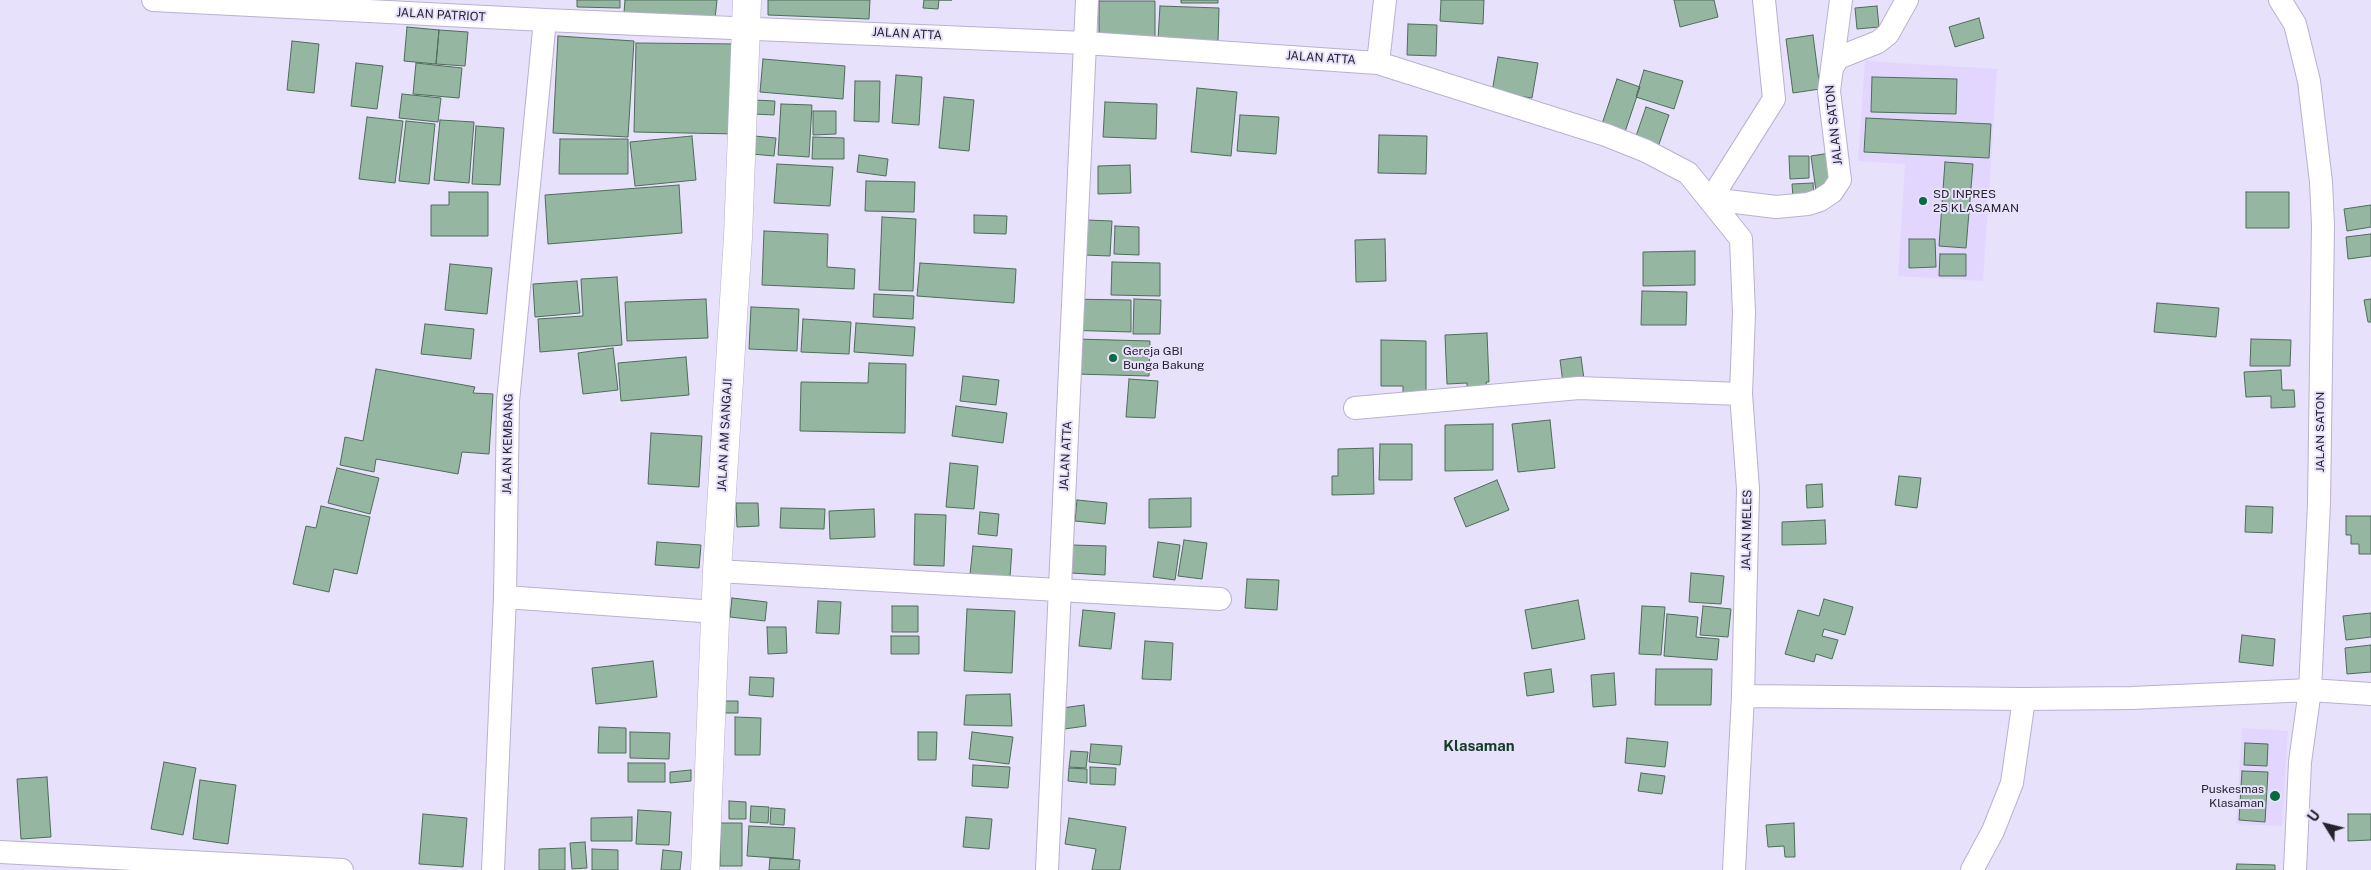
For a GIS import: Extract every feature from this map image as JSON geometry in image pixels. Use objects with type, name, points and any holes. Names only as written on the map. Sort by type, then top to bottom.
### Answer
[{"type":"highway","name":"JALAN AM SANGAJI","points":[[705,870],[717,571],[738,237],[738,27],[747,0]]},
{"type":"street","name":"JALAN PATRIOT","points":[[153,0],[419,7],[546,20],[738,27]]},
{"type":"street","name":"JALAN ATTA","points":[[1047,870],[1087,0]]},
{"type":"street","points":[[1378,63],[1384,0]]},
{"type":"street","points":[[1711,199],[1774,99],[1764,0]]},
{"type":"street","points":[[1832,68],[1840,0]]},
{"type":"street","name":"JALAN SATON","points":[[1711,199],[1776,207],[1808,204],[1832,192],[1840,180],[1829,91],[1832,68],[1838,58],[1878,42],[1888,34],[1907,0]]},
{"type":"street","name":"JALAN SATON","points":[[2280,0],[2295,24],[2310,81],[2321,182],[2323,225],[2319,504],[2310,690],[2300,762],[2295,870]]},
{"type":"street","name":"JALAN KEMBANG","points":[[493,870],[505,597],[510,374],[546,20]]},
{"type":"street","name":"JALAN ATTA","points":[[738,27],[1085,43],[1378,63],[1606,135],[1646,151],[1688,174],[1711,199]]},
{"type":"street","name":"JALAN MELES","points":[[1711,199],[1741,239],[1744,313],[1741,394],[1748,489],[1743,696],[1734,870]]},
{"type":"street","points":[[1354,408],[1579,388],[1741,394]]},
{"type":"street","points":[[717,571],[1220,599]]},
{"type":"street","points":[[505,597],[716,612]]},
{"type":"street","points":[[1743,696],[2024,699],[2132,698],[2310,690],[2371,694]]},
{"type":"street","points":[[1972,870],[1993,831],[2012,783],[2024,699]]},
{"type":"street","points":[[0,852],[342,870]]},
{"type":"shaded area","name":"SD INPRES 25 KLASAMAN","points":[[1865,61],[1997,69],[1983,281],[1898,276],[1905,164],[1858,161]],"holes":[[[1872,77],[1957,79],[1956,114],[1871,112]],[[1866,118],[1991,124],[1989,158],[1864,152]],[[1945,162],[1973,164],[1966,248],[1939,246]],[[1935,239],[1935,267],[1910,268],[1909,240]],[[1940,254],[1966,254],[1965,276],[1939,276]]]},
{"type":"shaded area","name":"Puskesmas Klasaman","points":[[2242,728],[2288,731],[2282,826],[2236,824]],"holes":[[[2242,771],[2268,772],[2265,822],[2239,820]]]},
{"type":"building","points":[[577,0],[620,0],[620,8],[577,7]]},
{"type":"building","points":[[625,0],[717,0],[715,19],[624,13]]},
{"type":"building","points":[[768,0],[870,0],[869,19],[768,15]]},
{"type":"building","points":[[924,0],[939,0],[938,9],[923,8]]},
{"type":"building","points":[[1181,0],[1218,0],[1218,3],[1181,3]]},
{"type":"building","points":[[1441,0],[1484,0],[1483,24],[1440,21]]},
{"type":"building","points":[[1674,0],[1714,0],[1718,17],[1680,27]]},
{"type":"building","points":[[1099,1],[1155,1],[1155,40],[1099,41]]},
{"type":"building","points":[[1160,6],[1219,8],[1218,41],[1158,39]]},
{"type":"building","points":[[1877,6],[1879,27],[1857,29],[1855,8]]},
{"type":"building","points":[[1979,18],[1984,38],[1955,47],[1949,27]]},
{"type":"building","points":[[1408,24],[1437,25],[1436,56],[1407,55]]},
{"type":"building","points":[[407,27],[439,30],[436,64],[404,61]]},
{"type":"building","points":[[439,30],[468,32],[465,66],[436,64]]},
{"type":"building","points":[[1813,35],[1820,89],[1793,93],[1786,39]]},
{"type":"building","points":[[558,36],[634,41],[628,137],[553,133]]},
{"type":"building","points":[[292,41],[319,44],[314,93],[287,90]]},
{"type":"building","points":[[636,43],[739,44],[737,134],[634,132]]},
{"type":"building","points":[[1498,57],[1538,63],[1532,98],[1492,92]]},
{"type":"building","points":[[763,59],[845,66],[843,99],[760,92]]},
{"type":"building","points":[[356,63],[383,66],[377,109],[351,106]]},
{"type":"building","points":[[416,63],[462,68],[459,98],[413,94]]},
{"type":"building","points":[[1644,70],[1683,81],[1674,109],[1636,97]]},
{"type":"building","points":[[896,75],[922,77],[919,125],[892,123]]},
{"type":"building","points":[[1872,77],[1957,79],[1956,114],[1871,112]]},
{"type":"building","points":[[1617,79],[1640,87],[1624,135],[1601,127]]},
{"type":"building","points":[[855,81],[880,81],[879,122],[854,121]]},
{"type":"building","points":[[1197,88],[1237,92],[1231,156],[1191,152]]},
{"type":"building","points":[[402,94],[441,98],[438,122],[399,118]]},
{"type":"building","points":[[944,97],[974,100],[969,151],[939,148]]},
{"type":"building","points":[[754,100],[775,101],[774,115],[754,114]]},
{"type":"building","points":[[1105,102],[1157,104],[1156,139],[1103,137]]},
{"type":"building","points":[[781,104],[812,105],[809,157],[778,155]]},
{"type":"building","points":[[1646,107],[1669,115],[1657,150],[1634,142]]},
{"type":"building","points":[[813,111],[836,111],[836,134],[813,135]]},
{"type":"building","points":[[1240,115],[1279,117],[1276,154],[1237,151]]},
{"type":"building","points":[[367,117],[403,121],[395,183],[359,179]]},
{"type":"building","points":[[1866,118],[1991,124],[1989,158],[1864,152]]},
{"type":"building","points":[[440,120],[474,122],[469,183],[434,180]]},
{"type":"building","points":[[406,121],[435,124],[429,184],[399,181]]},
{"type":"building","points":[[476,126],[504,128],[500,185],[472,184]]},
{"type":"building","points":[[1379,135],[1427,136],[1426,174],[1378,173]]},
{"type":"building","points":[[692,136],[696,180],[635,186],[630,142]]},
{"type":"building","points":[[754,136],[776,138],[774,156],[752,154]]},
{"type":"building","points":[[813,137],[844,138],[844,159],[812,159]]},
{"type":"building","points":[[560,139],[628,139],[628,174],[559,174]]},
{"type":"building","points":[[1830,153],[1835,188],[1816,191],[1811,156]]},
{"type":"building","points":[[859,155],[888,159],[886,176],[857,172]]},
{"type":"building","points":[[1789,156],[1809,156],[1809,178],[1790,179]]},
{"type":"building","points":[[1945,162],[1973,164],[1966,248],[1939,246]]},
{"type":"building","points":[[777,164],[833,167],[830,206],[774,203]]},
{"type":"building","points":[[1130,165],[1131,193],[1098,194],[1098,166]]},
{"type":"building","points":[[866,181],[915,182],[914,212],[865,211]]},
{"type":"building","points":[[1813,183],[1814,197],[1793,198],[1792,184]]},
{"type":"building","points":[[679,185],[682,233],[548,244],[545,195]]},
{"type":"building","points":[[449,192],[488,192],[488,236],[431,236],[431,205],[449,205]]},
{"type":"building","points":[[2246,192],[2289,192],[2289,228],[2246,228]]},
{"type":"building","points":[[2371,205],[2371,227],[2347,231],[2344,209]]},
{"type":"building","points":[[974,215],[1007,216],[1006,234],[974,233]]},
{"type":"building","points":[[882,217],[916,219],[913,291],[879,290]]},
{"type":"building","points":[[1086,220],[1112,221],[1110,256],[1084,255]]},
{"type":"building","points":[[1115,226],[1139,227],[1139,255],[1114,254]]},
{"type":"building","points":[[764,231],[828,234],[827,267],[855,269],[854,289],[762,285]]},
{"type":"building","points":[[2371,234],[2371,256],[2348,259],[2346,237]]},
{"type":"building","points":[[1385,239],[1386,281],[1356,282],[1355,240]]},
{"type":"building","points":[[1909,239],[1935,239],[1936,267],[1909,268]]},
{"type":"building","points":[[1695,251],[1695,285],[1643,286],[1643,252]]},
{"type":"building","points":[[1940,254],[1966,254],[1966,276],[1939,276]]},
{"type":"building","points":[[1112,262],[1160,263],[1160,296],[1111,295]]},
{"type":"building","points":[[920,263],[1016,269],[1014,303],[917,296]]},
{"type":"building","points":[[450,264],[492,268],[487,314],[445,310]]},
{"type":"building","points":[[617,277],[622,345],[540,352],[538,319],[583,316],[581,279]]},
{"type":"building","points":[[577,281],[580,313],[535,317],[533,284]]},
{"type":"building","points":[[1642,291],[1687,292],[1686,325],[1641,325]]},
{"type":"building","points":[[874,294],[914,296],[913,319],[873,317]]},
{"type":"building","points":[[706,299],[708,338],[627,341],[625,302]]},
{"type":"building","points":[[1064,299],[1131,300],[1131,332],[1063,330]]},
{"type":"building","points":[[1134,299],[1161,300],[1160,334],[1133,334]]},
{"type":"building","points":[[2371,299],[2371,322],[2368,322],[2364,300]]},
{"type":"building","points":[[2157,303],[2219,308],[2216,337],[2154,332]]},
{"type":"building","points":[[751,307],[799,309],[797,351],[749,349]]},
{"type":"building","points":[[803,319],[851,322],[849,354],[801,352]]},
{"type":"building","points":[[856,323],[915,327],[913,356],[854,352]]},
{"type":"building","points":[[425,324],[474,329],[471,359],[421,354]]},
{"type":"building","points":[[1487,333],[1489,382],[1486,382],[1487,387],[1467,388],[1467,383],[1447,384],[1445,335]]},
{"type":"building","name":"Gereja GBI Bunga Bakung","points":[[1076,339],[1150,341],[1149,376],[1075,374]]},
{"type":"building","points":[[2251,339],[2291,340],[2290,366],[2250,366]]},
{"type":"building","points":[[1381,340],[1426,341],[1426,394],[1403,394],[1403,386],[1381,386]]},
{"type":"building","points":[[613,348],[618,390],[583,394],[578,353]]},
{"type":"building","points":[[686,357],[689,395],[621,401],[618,363]]},
{"type":"building","points":[[1581,357],[1584,379],[1563,383],[1560,360]]},
{"type":"building","points":[[869,363],[906,364],[905,433],[800,431],[801,382],[868,383]]},
{"type":"building","points":[[376,369],[475,387],[473,393],[493,394],[489,454],[462,452],[458,474],[376,459],[374,472],[340,465],[345,437],[363,441]]},
{"type":"building","points":[[2281,370],[2282,390],[2294,390],[2295,407],[2271,408],[2271,396],[2246,397],[2244,372]]},
{"type":"building","points":[[963,376],[999,380],[996,405],[960,401]]},
{"type":"building","points":[[1129,379],[1158,381],[1155,418],[1126,417]]},
{"type":"building","points":[[956,406],[1007,413],[1003,443],[952,436]]},
{"type":"building","points":[[1550,420],[1555,468],[1518,472],[1512,424]]},
{"type":"building","points":[[1493,424],[1493,470],[1445,471],[1445,425]]},
{"type":"building","points":[[651,433],[702,436],[699,487],[648,484]]},
{"type":"building","points":[[1380,444],[1412,444],[1412,480],[1379,480]]},
{"type":"building","points":[[1373,448],[1374,494],[1332,495],[1332,476],[1338,476],[1338,449]]},
{"type":"building","points":[[950,463],[978,466],[974,509],[946,507]]},
{"type":"building","points":[[337,468],[379,478],[370,514],[328,503]]},
{"type":"building","points":[[1899,476],[1921,478],[1917,508],[1895,505]]},
{"type":"building","points":[[1497,480],[1509,510],[1466,527],[1454,498]]},
{"type":"building","points":[[1822,484],[1823,507],[1807,508],[1806,485]]},
{"type":"building","points":[[1191,498],[1191,527],[1149,528],[1149,499]]},
{"type":"building","points":[[1077,500],[1107,503],[1105,524],[1075,521]]},
{"type":"building","points":[[736,503],[758,503],[759,526],[737,527]]},
{"type":"building","points":[[321,506],[370,517],[357,574],[334,569],[329,592],[293,584],[306,526],[316,528]]},
{"type":"building","points":[[2246,506],[2273,507],[2272,533],[2245,532]]},
{"type":"building","points":[[781,508],[825,509],[824,529],[780,528]]},
{"type":"building","points":[[874,509],[875,537],[830,539],[829,511]]},
{"type":"building","points":[[980,512],[999,514],[997,536],[978,534]]},
{"type":"building","points":[[915,514],[946,515],[944,566],[914,565]]},
{"type":"building","points":[[2346,516],[2371,516],[2371,554],[2359,554],[2359,544],[2351,544],[2351,535],[2346,535]]},
{"type":"building","points":[[1825,520],[1826,544],[1782,545],[1782,522]]},
{"type":"building","points":[[1184,540],[1207,543],[1202,579],[1178,576]]},
{"type":"building","points":[[657,542],[701,545],[699,568],[655,565]]},
{"type":"building","points":[[1158,542],[1180,545],[1175,580],[1153,577]]},
{"type":"building","points":[[1072,545],[1106,546],[1105,575],[1071,573]]},
{"type":"building","points":[[973,546],[1012,549],[1010,577],[970,574]]},
{"type":"building","points":[[1691,573],[1724,576],[1721,604],[1689,602]]},
{"type":"building","points":[[1247,579],[1279,580],[1277,610],[1245,608]]},
{"type":"building","points":[[732,598],[767,602],[765,621],[730,617]]},
{"type":"building","points":[[1824,599],[1853,607],[1845,635],[1824,629],[1822,636],[1838,640],[1832,659],[1816,654],[1814,662],[1785,654],[1798,610],[1819,616]]},
{"type":"building","points":[[1578,600],[1585,639],[1532,649],[1525,610]]},
{"type":"building","points":[[818,601],[841,602],[839,634],[816,633]]},
{"type":"building","points":[[892,606],[918,606],[918,632],[892,632]]},
{"type":"building","points":[[1642,606],[1665,607],[1661,655],[1639,654]]},
{"type":"building","points":[[1703,606],[1731,609],[1728,637],[1700,635]]},
{"type":"building","points":[[967,609],[1015,611],[1012,673],[964,671]]},
{"type":"building","points":[[1083,610],[1115,613],[1111,649],[1079,646]]},
{"type":"building","points":[[2371,613],[2371,637],[2346,640],[2343,616]]},
{"type":"building","points":[[1667,614],[1698,617],[1696,637],[1719,639],[1717,660],[1664,656]]},
{"type":"building","points":[[767,627],[786,627],[787,653],[768,654]]},
{"type":"building","points":[[2242,635],[2275,639],[2273,666],[2239,662]]},
{"type":"building","points":[[891,636],[919,636],[919,654],[891,654]]},
{"type":"building","points":[[1145,641],[1173,643],[1171,680],[1142,679]]},
{"type":"building","points":[[2371,645],[2371,672],[2347,674],[2345,648]]},
{"type":"building","points":[[653,661],[657,697],[596,704],[592,668]]},
{"type":"building","points":[[1551,669],[1554,692],[1527,696],[1524,673]]},
{"type":"building","points":[[1656,669],[1712,669],[1711,705],[1655,705]]},
{"type":"building","points":[[1614,673],[1616,705],[1593,707],[1591,675]]},
{"type":"building","points":[[750,677],[774,678],[773,697],[749,695]]},
{"type":"building","points":[[1010,694],[1012,726],[964,725],[966,695]]},
{"type":"building","points":[[725,701],[738,701],[738,713],[725,713]]},
{"type":"building","points":[[1084,705],[1086,726],[1050,731],[1048,710]]},
{"type":"building","points":[[735,717],[761,718],[760,755],[735,755]]},
{"type":"building","points":[[599,727],[626,728],[626,753],[598,753]]},
{"type":"building","points":[[630,732],[670,733],[669,759],[630,758]]},
{"type":"building","points":[[918,732],[937,732],[936,760],[918,760]]},
{"type":"building","points":[[972,732],[1013,737],[1009,764],[969,759]]},
{"type":"building","points":[[1627,738],[1668,742],[1665,767],[1625,763]]},
{"type":"building","points":[[2245,743],[2268,744],[2267,766],[2244,765]]},
{"type":"building","points":[[1091,744],[1122,746],[1120,765],[1089,762]]},
{"type":"building","points":[[1071,751],[1088,752],[1086,768],[1069,767]]},
{"type":"building","points":[[164,762],[196,768],[183,835],[151,829]]},
{"type":"building","points":[[628,763],[665,763],[665,782],[628,782]]},
{"type":"building","points":[[973,765],[1010,767],[1008,788],[972,786]]},
{"type":"building","points":[[1090,767],[1116,768],[1115,785],[1090,784]]},
{"type":"building","points":[[1069,768],[1087,769],[1087,783],[1068,781]]},
{"type":"building","points":[[691,770],[691,781],[670,783],[670,772]]},
{"type":"building","points":[[2242,771],[2268,772],[2265,822],[2239,820]]},
{"type":"building","points":[[1641,773],[1665,776],[1662,794],[1638,791]]},
{"type":"building","points":[[47,777],[51,837],[21,839],[17,779]]},
{"type":"building","points":[[200,780],[236,785],[228,844],[193,839]]},
{"type":"building","points":[[729,801],[746,802],[746,819],[729,819]]},
{"type":"building","points":[[751,806],[769,807],[768,823],[750,822]]},
{"type":"building","points":[[771,808],[785,809],[784,825],[770,824]]},
{"type":"building","points":[[638,810],[671,812],[669,845],[636,844]]},
{"type":"building","points":[[423,814],[467,818],[463,867],[419,864]]},
{"type":"building","points":[[2348,814],[2371,814],[2371,840],[2348,841]]},
{"type":"building","points":[[632,817],[632,841],[591,841],[591,818]]},
{"type":"building","points":[[966,817],[992,819],[989,849],[963,847]]},
{"type":"building","points":[[1069,818],[1126,827],[1120,870],[1092,870],[1096,849],[1065,844]]},
{"type":"building","points":[[720,823],[742,823],[742,866],[720,866]]},
{"type":"building","points":[[1794,823],[1795,857],[1785,857],[1784,846],[1768,847],[1766,825]]},
{"type":"building","points":[[749,826],[795,828],[793,859],[747,856]]},
{"type":"building","points":[[585,842],[587,868],[572,869],[570,843]]},
{"type":"building","points":[[565,848],[565,870],[539,870],[539,849]]},
{"type":"building","points":[[592,849],[618,850],[618,870],[592,870]]},
{"type":"building","points":[[663,850],[682,852],[680,870],[661,870]]},
{"type":"building","points":[[770,858],[800,860],[799,870],[769,870]]},
{"type":"building","points":[[2237,864],[2275,865],[2275,870],[2236,870]]},
{"type":"place","name":"SD INPRES 25 KLASAMAN","points":[[1923,201]]},
{"type":"place","name":"Gereja GBI Bunga Bakung","points":[[1113,358]]},
{"type":"place","name":"Puskesmas Klasaman","points":[[2275,796]]},
{"type":"district","name":"Klasaman","points":[[1479,746]]}]
